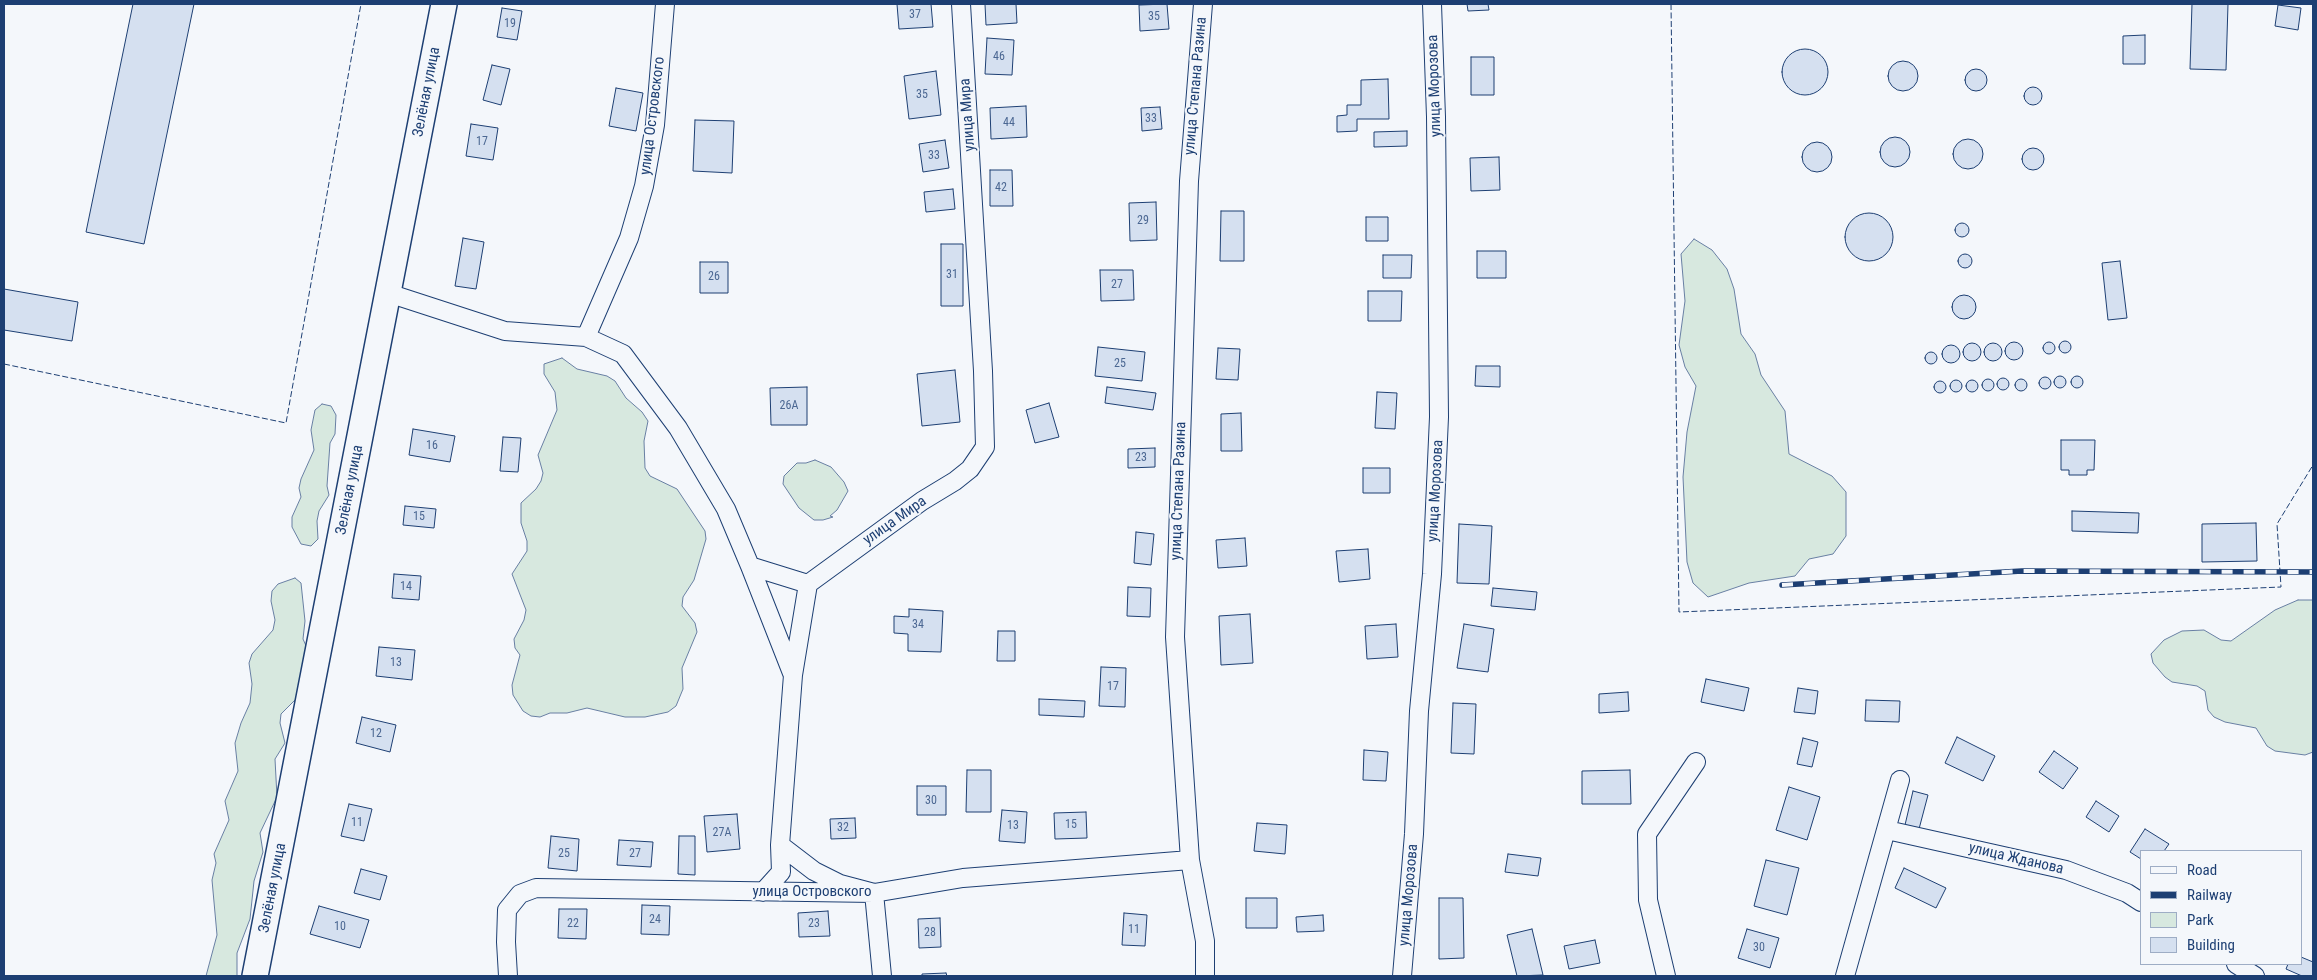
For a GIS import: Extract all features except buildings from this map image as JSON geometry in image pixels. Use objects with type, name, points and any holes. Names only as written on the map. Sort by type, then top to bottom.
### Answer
[{"type":"street","name":"Зелёная улица","points":[[256,976],[444,4]]},
{"type":"street","name":"улица Островского","points":[[586,337],[629,238],[644,186],[655,125],[665,4]]},
{"type":"street","name":"улица Мира","points":[[808,584],[922,501],[955,482],[970,469],[985,447],[983,371],[961,4]]},
{"type":"street","name":"улица Степана Разина","points":[[1203,4],[1189,181],[1175,637],[1190,860],[1205,940],[1205,976]]},
{"type":"street","name":"улица Морозова","points":[[1402,976],[1414,834],[1419,711],[1432,574],[1440,417],[1436,118],[1432,4]]},
{"type":"street","points":[[388,293],[505,332],[586,337],[623,354],[678,428],[726,509],[793,674]]},
{"type":"street","points":[[750,566],[808,584],[793,674],[780,845],[780,872],[763,892]]},
{"type":"street","points":[[1666,976],[1648,900],[1647,834],[1696,762]]},
{"type":"street","points":[[1844,976],[1900,780]]},
{"type":"street","name":"улица Жданова","points":[[1887,830],[2066,870],[2127,893],[2140,901]]},
{"type":"street","points":[[780,845],[814,871],[840,884],[874,893],[882,976]]},
{"type":"street","name":"улица Островского","points":[[508,976],[507,910],[520,894],[536,888],[874,893],[963,878],[1190,860]]},
{"type":"street","points":[[2238,965],[2254,976]]},
{"type":"green space","points":[[1694,239],[1712,250],[1727,269],[1734,289],[1741,334],[1755,354],[1761,375],[1785,411],[1789,454],[1832,476],[1846,492],[1846,536],[1833,554],[1809,559],[1795,576],[1749,583],[1708,597],[1693,583],[1687,562],[1683,477],[1687,432],[1696,386],[1685,367],[1679,345],[1685,301],[1681,254]]},
{"type":"green space","points":[[562,358],[577,369],[607,376],[615,381],[626,398],[642,412],[648,421],[644,441],[645,468],[650,476],[677,489],[705,531],[706,539],[694,580],[683,597],[682,606],[695,623],[697,632],[682,668],[683,689],[676,706],[668,712],[645,717],[625,717],[587,708],[567,713],[550,713],[540,717],[531,716],[523,711],[513,695],[512,685],[520,655],[515,648],[514,639],[524,620],[526,610],[512,574],[527,551],[527,541],[521,523],[521,503],[536,489],[541,481],[543,473],[538,455],[557,410],[555,392],[544,374],[544,364]]},
{"type":"green space","points":[[322,404],[331,406],[336,415],[335,434],[330,443],[327,486],[329,495],[319,511],[317,521],[318,539],[311,546],[301,544],[292,527],[292,517],[301,497],[299,488],[301,479],[314,450],[311,430],[315,410]]},
{"type":"green space","points":[[815,460],[831,467],[844,482],[848,491],[837,510],[830,516],[833,517],[823,520],[814,520],[799,508],[783,484],[784,476],[797,463]]},
{"type":"green space","points":[[295,578],[301,583],[305,621],[303,639],[307,648],[300,695],[281,714],[280,723],[285,743],[275,759],[277,797],[260,833],[263,852],[254,881],[250,919],[237,953],[237,976],[206,976],[217,935],[212,880],[216,863],[214,854],[229,820],[225,801],[238,771],[235,743],[250,703],[252,684],[249,663],[252,654],[273,630],[275,620],[271,601],[272,591],[278,584]]},
{"type":"green space","points":[[2298,600],[2313,600],[2313,752],[2305,755],[2275,751],[2267,746],[2256,728],[2225,722],[2214,717],[2208,710],[2205,691],[2197,686],[2172,682],[2153,663],[2151,654],[2164,640],[2182,631],[2204,630],[2221,640],[2231,641],[2275,610]]},
{"type":"railway","points":[[1782,585],[2022,571],[2313,572]]},
{"type":"fence","points":[[4,364],[286,423],[361,4]]},
{"type":"fence","points":[[1671,4],[1679,612],[2281,587],[2277,524],[2313,465]]}]
